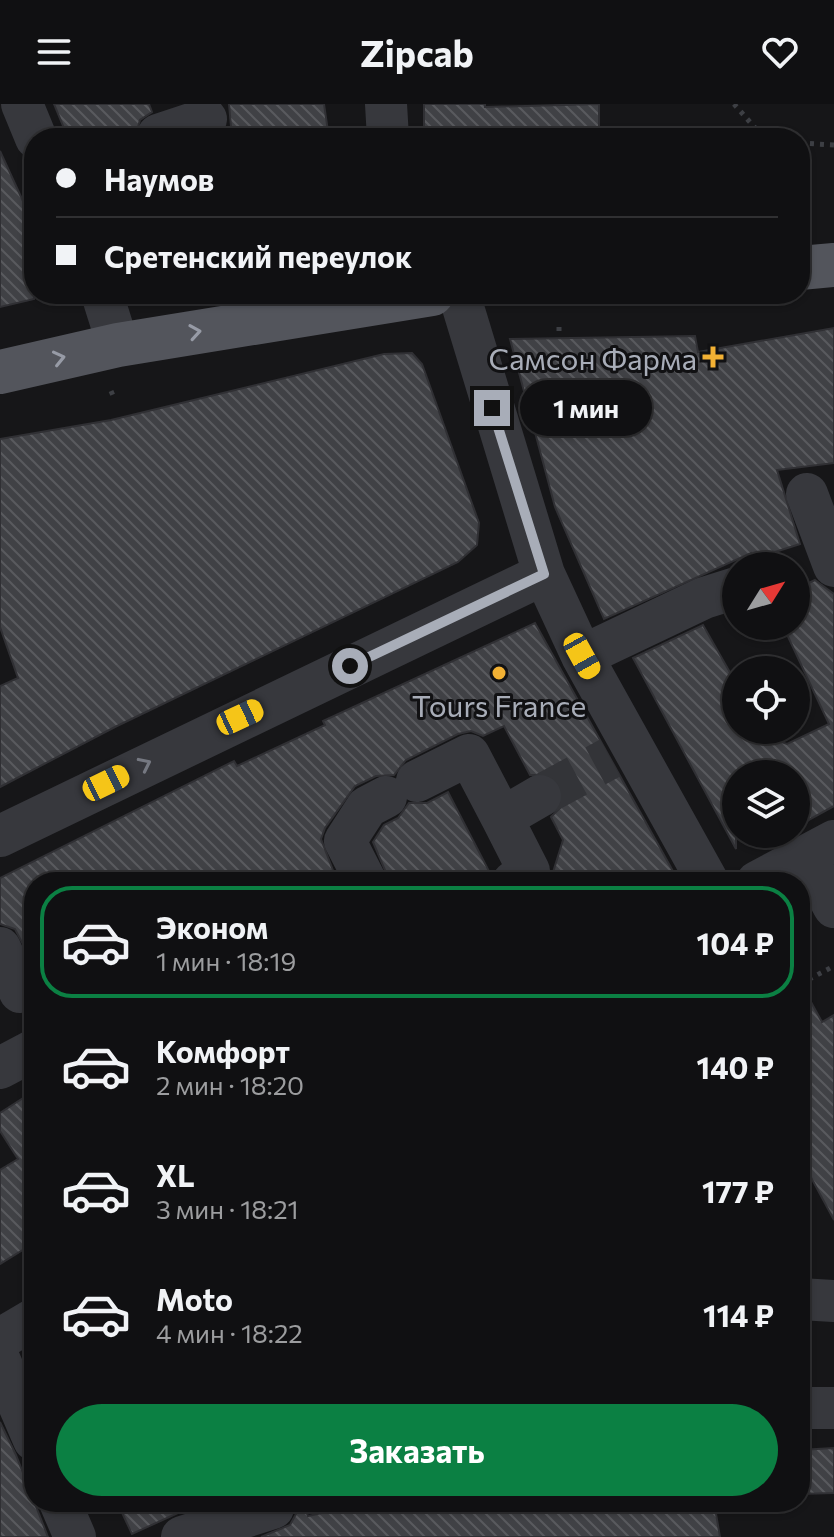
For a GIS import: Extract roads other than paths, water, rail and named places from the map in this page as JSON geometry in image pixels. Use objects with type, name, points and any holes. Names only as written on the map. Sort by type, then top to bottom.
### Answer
[{"type":"main road","points":[[810,267],[834,265]]},
{"type":"main road","points":[[0,372],[118,345],[357,304]]},
{"type":"street","points":[[22,104],[32,128]]},
{"type":"street","points":[[386,104],[387,128]]},
{"type":"street","points":[[179,128],[206,119]]},
{"type":"street","points":[[105,304],[118,345]]},
{"type":"street","points":[[462,304],[544,574],[621,752],[701,872]]},
{"type":"street","points":[[807,494],[820,564]]},
{"type":"street","points":[[0,836],[544,574]]},
{"type":"street","points":[[582,656],[722,592]]},
{"type":"street","points":[[361,872],[345,841],[367,807],[469,755],[528,872]]},
{"type":"street","points":[[502,818],[540,796]]},
{"type":"street","points":[[776,872],[820,848],[834,907]]},
{"type":"street","points":[[0,948],[20,992]]},
{"type":"street","points":[[0,1068],[24,1055]]},
{"type":"street","points":[[810,1300],[834,1301]]},
{"type":"street","points":[[0,1339],[24,1325]]},
{"type":"street","points":[[0,1361],[24,1417]]},
{"type":"street","points":[[810,1408],[834,1408]]},
{"type":"street","points":[[64,1512],[75,1537]]},
{"type":"street","points":[[182,1537],[260,1512]]},
{"type":"tunnel","points":[[540,796],[610,758]]},
{"type":"place","name":"Самсон Фарма","points":[[713,357]]},
{"type":"place","name":"Tours France","points":[[499,673]]}]
